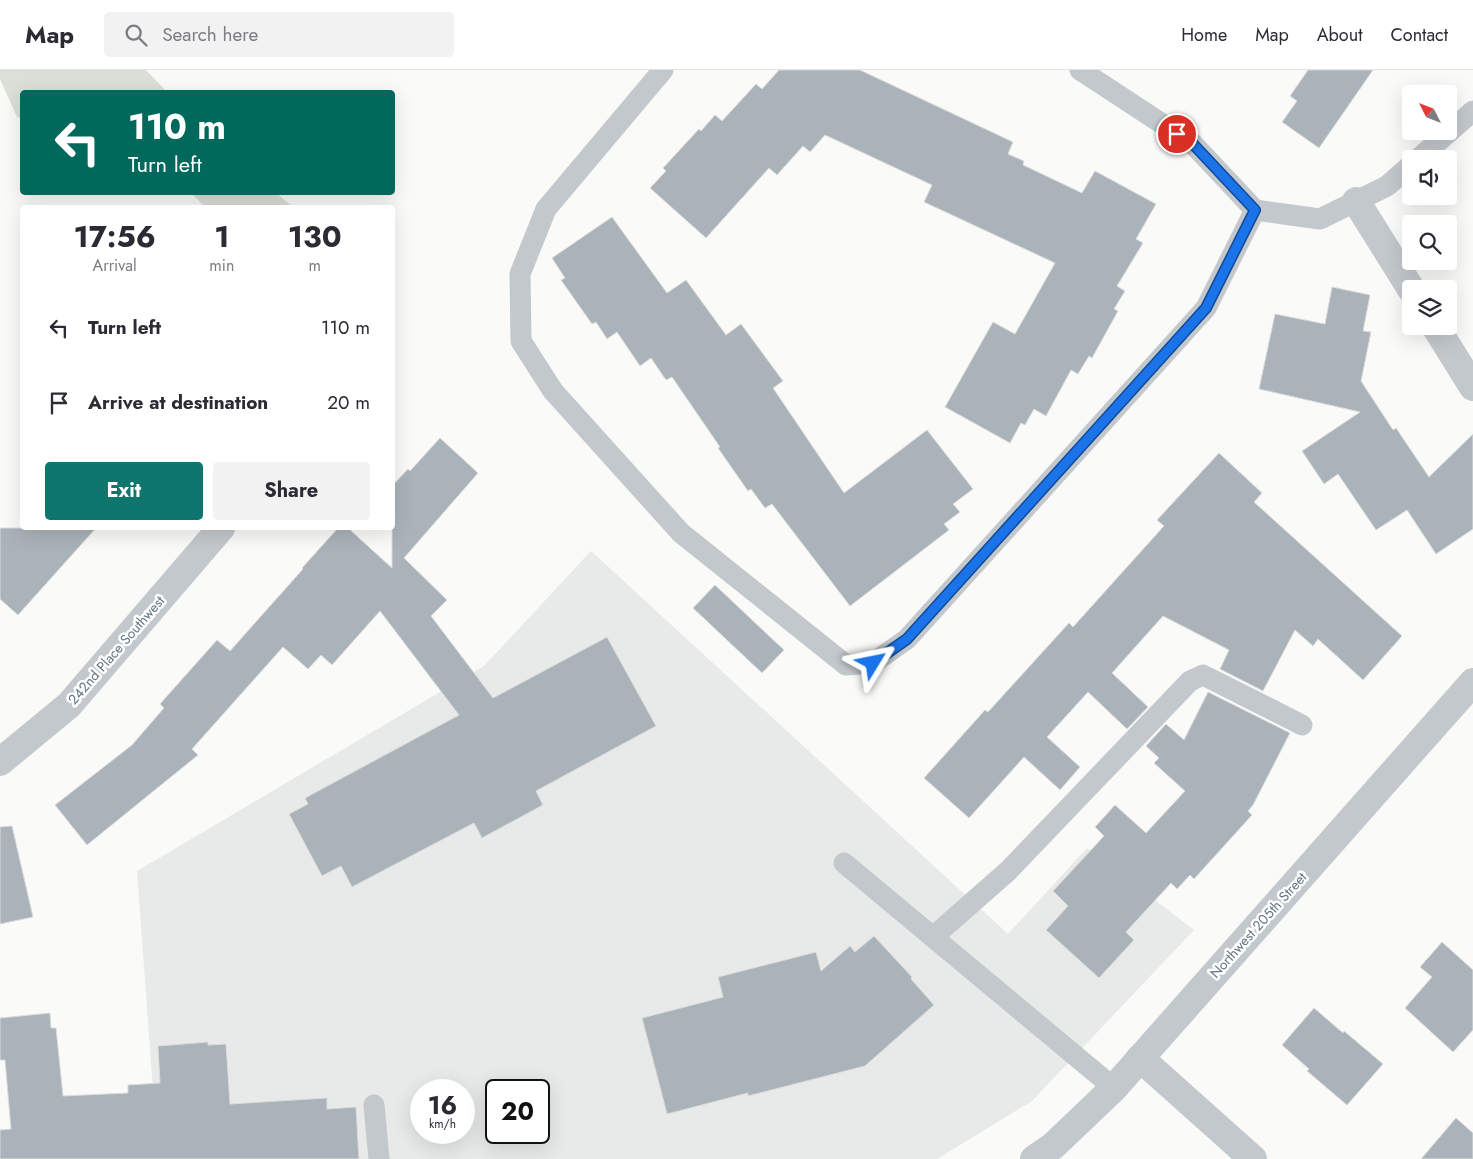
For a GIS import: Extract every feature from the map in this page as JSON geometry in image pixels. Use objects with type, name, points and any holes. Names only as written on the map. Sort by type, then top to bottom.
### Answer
[{"type":"street","points":[[1356,201],[1405,280]]},
{"type":"street","points":[[1441,335],[1473,387]]},
{"type":"street","name":"242nd Place Southwest","points":[[0,762],[69,705],[219,530]]},
{"type":"street","name":"Northwest 205th Street","points":[[1034,1159],[1053,1146],[1114,1088],[1473,682]]},
{"type":"street","points":[[1140,1058],[1253,1159]]},
{"type":"lane","points":[[663,70],[546,209],[520,274],[521,341],[552,391],[681,533],[846,665],[873,663],[907,639],[1206,308],[1255,210]]},
{"type":"lane","points":[[1080,70],[1193,144],[1255,210],[1320,218],[1387,186],[1402,173]]},
{"type":"lane","points":[[1428,150],[1473,111]]},
{"type":"lane","points":[[933,936],[1008,871],[1190,681],[1203,676],[1302,725]]},
{"type":"lane","points":[[844,863],[1114,1088]]},
{"type":"lane","points":[[374,1105],[379,1159]]},
{"type":"shaded area","points":[[0,70],[146,70],[165,90],[20,90],[20,118],[17,117],[0,79]]},
{"type":"shaded area","points":[[193,195],[278,195],[291,205],[203,205]]},
{"type":"shaded area","points":[[591,551],[1008,934],[1087,848],[1194,930],[1032,1101],[937,1159],[158,1159],[137,871],[484,666]]},
{"type":"building","points":[[779,70],[860,70],[1013,142],[1008,154],[1024,161],[1023,165],[1082,193],[1095,171],[1156,204],[1136,239],[1143,243],[1117,286],[1125,291],[1114,309],[1118,311],[1092,358],[1089,356],[1078,374],[1071,370],[1046,416],[1034,409],[1025,425],[1021,423],[1010,443],[945,407],[993,322],[1015,334],[1055,263],[924,202],[932,185],[825,135],[810,152],[803,146],[777,175],[769,168],[706,238],[650,188],[666,171],[663,168],[699,129],[701,131],[715,115],[722,121],[756,84],[762,89]]},
{"type":"building","points":[[1308,70],[1373,70],[1319,148],[1282,122],[1297,101],[1290,96]]},
{"type":"building","points":[[612,217],[667,293],[686,280],[726,335],[741,324],[783,381],[773,388],[844,493],[927,430],[973,489],[953,504],[960,512],[944,524],[949,530],[850,606],[772,504],[765,508],[751,489],[748,491],[672,377],[666,380],[651,358],[640,366],[617,332],[607,339],[596,322],[592,324],[561,280],[565,278],[552,258]]},
{"type":"building","points":[[1332,287],[1370,295],[1363,331],[1371,332],[1361,381],[1393,430],[1396,428],[1429,477],[1473,434],[1473,529],[1436,554],[1407,510],[1376,530],[1338,474],[1324,484],[1302,451],[1360,412],[1259,389],[1275,314],[1325,324]]},
{"type":"building","points":[[440,438],[478,473],[404,558],[447,600],[431,616],[493,698],[607,637],[656,726],[536,791],[543,805],[482,838],[474,823],[352,887],[341,866],[322,876],[289,814],[308,804],[305,798],[459,715],[380,611],[332,665],[321,655],[308,669],[283,647],[192,749],[198,755],[87,845],[55,805],[132,745],[164,708],[160,704],[217,640],[230,651],[336,530],[350,530],[392,568],[392,530],[395,530],[395,483],[408,469],[410,471]]},
{"type":"building","points":[[1219,453],[1262,493],[1254,502],[1402,636],[1363,680],[1318,639],[1313,646],[1295,630],[1263,691],[1220,669],[1229,650],[1163,616],[1112,673],[1148,707],[1127,729],[1088,692],[1047,737],[1080,767],[1060,790],[1024,757],[969,818],[924,778],[985,710],[988,712],[1069,623],[1073,627],[1164,526],[1157,520]]},
{"type":"building","points":[[0,528],[20,528],[20,530],[94,530],[18,615],[0,599]]},
{"type":"building","points":[[715,585],[784,650],[762,673],[693,608]]},
{"type":"building","points":[[1208,692],[1290,733],[1253,805],[1248,811],[1252,815],[1194,879],[1190,875],[1177,889],[1171,883],[1126,932],[1134,940],[1099,978],[1046,930],[1068,906],[1053,891],[1104,836],[1095,827],[1115,805],[1146,833],[1185,791],[1154,763],[1159,758],[1146,746],[1166,724],[1184,740]]},
{"type":"building","points":[[12,826],[33,917],[0,924],[0,827]]},
{"type":"building","points":[[874,936],[912,977],[911,979],[934,1005],[865,1066],[748,1096],[748,1093],[667,1114],[642,1018],[723,997],[718,977],[816,952],[821,971],[850,946],[855,952]]},
{"type":"building","points":[[1442,942],[1473,970],[1473,1030],[1453,1052],[1405,1008],[1432,977],[1420,967]]},
{"type":"building","points":[[1314,1008],[1383,1064],[1347,1105],[1307,1071],[1309,1069],[1282,1045]]},
{"type":"building","points":[[50,1013],[51,1028],[56,1028],[63,1096],[128,1093],[128,1085],[160,1083],[158,1046],[208,1042],[208,1045],[226,1044],[230,1104],[327,1098],[327,1109],[356,1107],[359,1159],[0,1159],[0,1130],[11,1129],[5,1060],[0,1060],[0,1018]]},
{"type":"building","points":[[1456,1118],[1473,1133],[1473,1159],[1421,1159]]},
{"type":"route","points":[[873,663],[907,639],[1206,308],[1255,210],[1193,144],[1177,134]]}]
